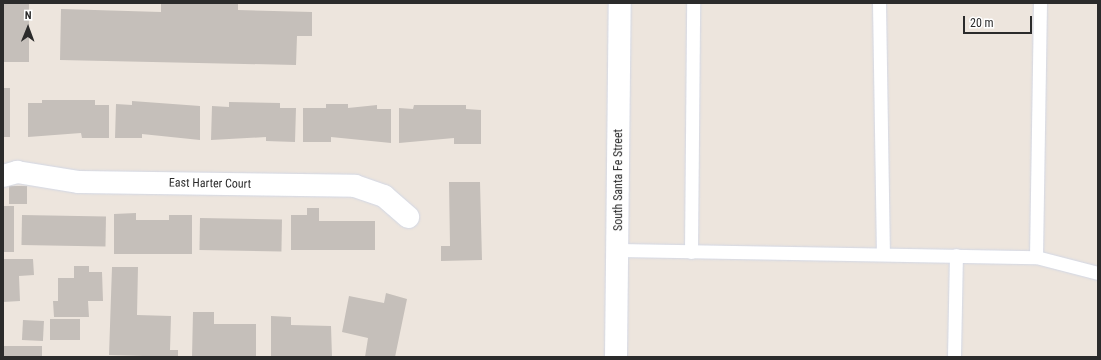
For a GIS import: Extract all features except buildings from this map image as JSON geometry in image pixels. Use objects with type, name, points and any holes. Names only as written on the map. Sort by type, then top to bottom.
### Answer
[{"type":"street","name":"South Santa Fe Street","points":[[616,357],[619,250],[620,3]]},
{"type":"street","name":"East Harter Court","points":[[3,176],[17,172],[79,182],[355,186],[384,196],[408,218]]},
{"type":"lane","points":[[691,252],[693,3]]},
{"type":"lane","points":[[879,3],[883,253]]},
{"type":"lane","points":[[1036,258],[1040,3]]},
{"type":"lane","points":[[619,250],[883,253],[1036,258],[1098,273]]},
{"type":"lane","points":[[954,357],[956,255]]}]
